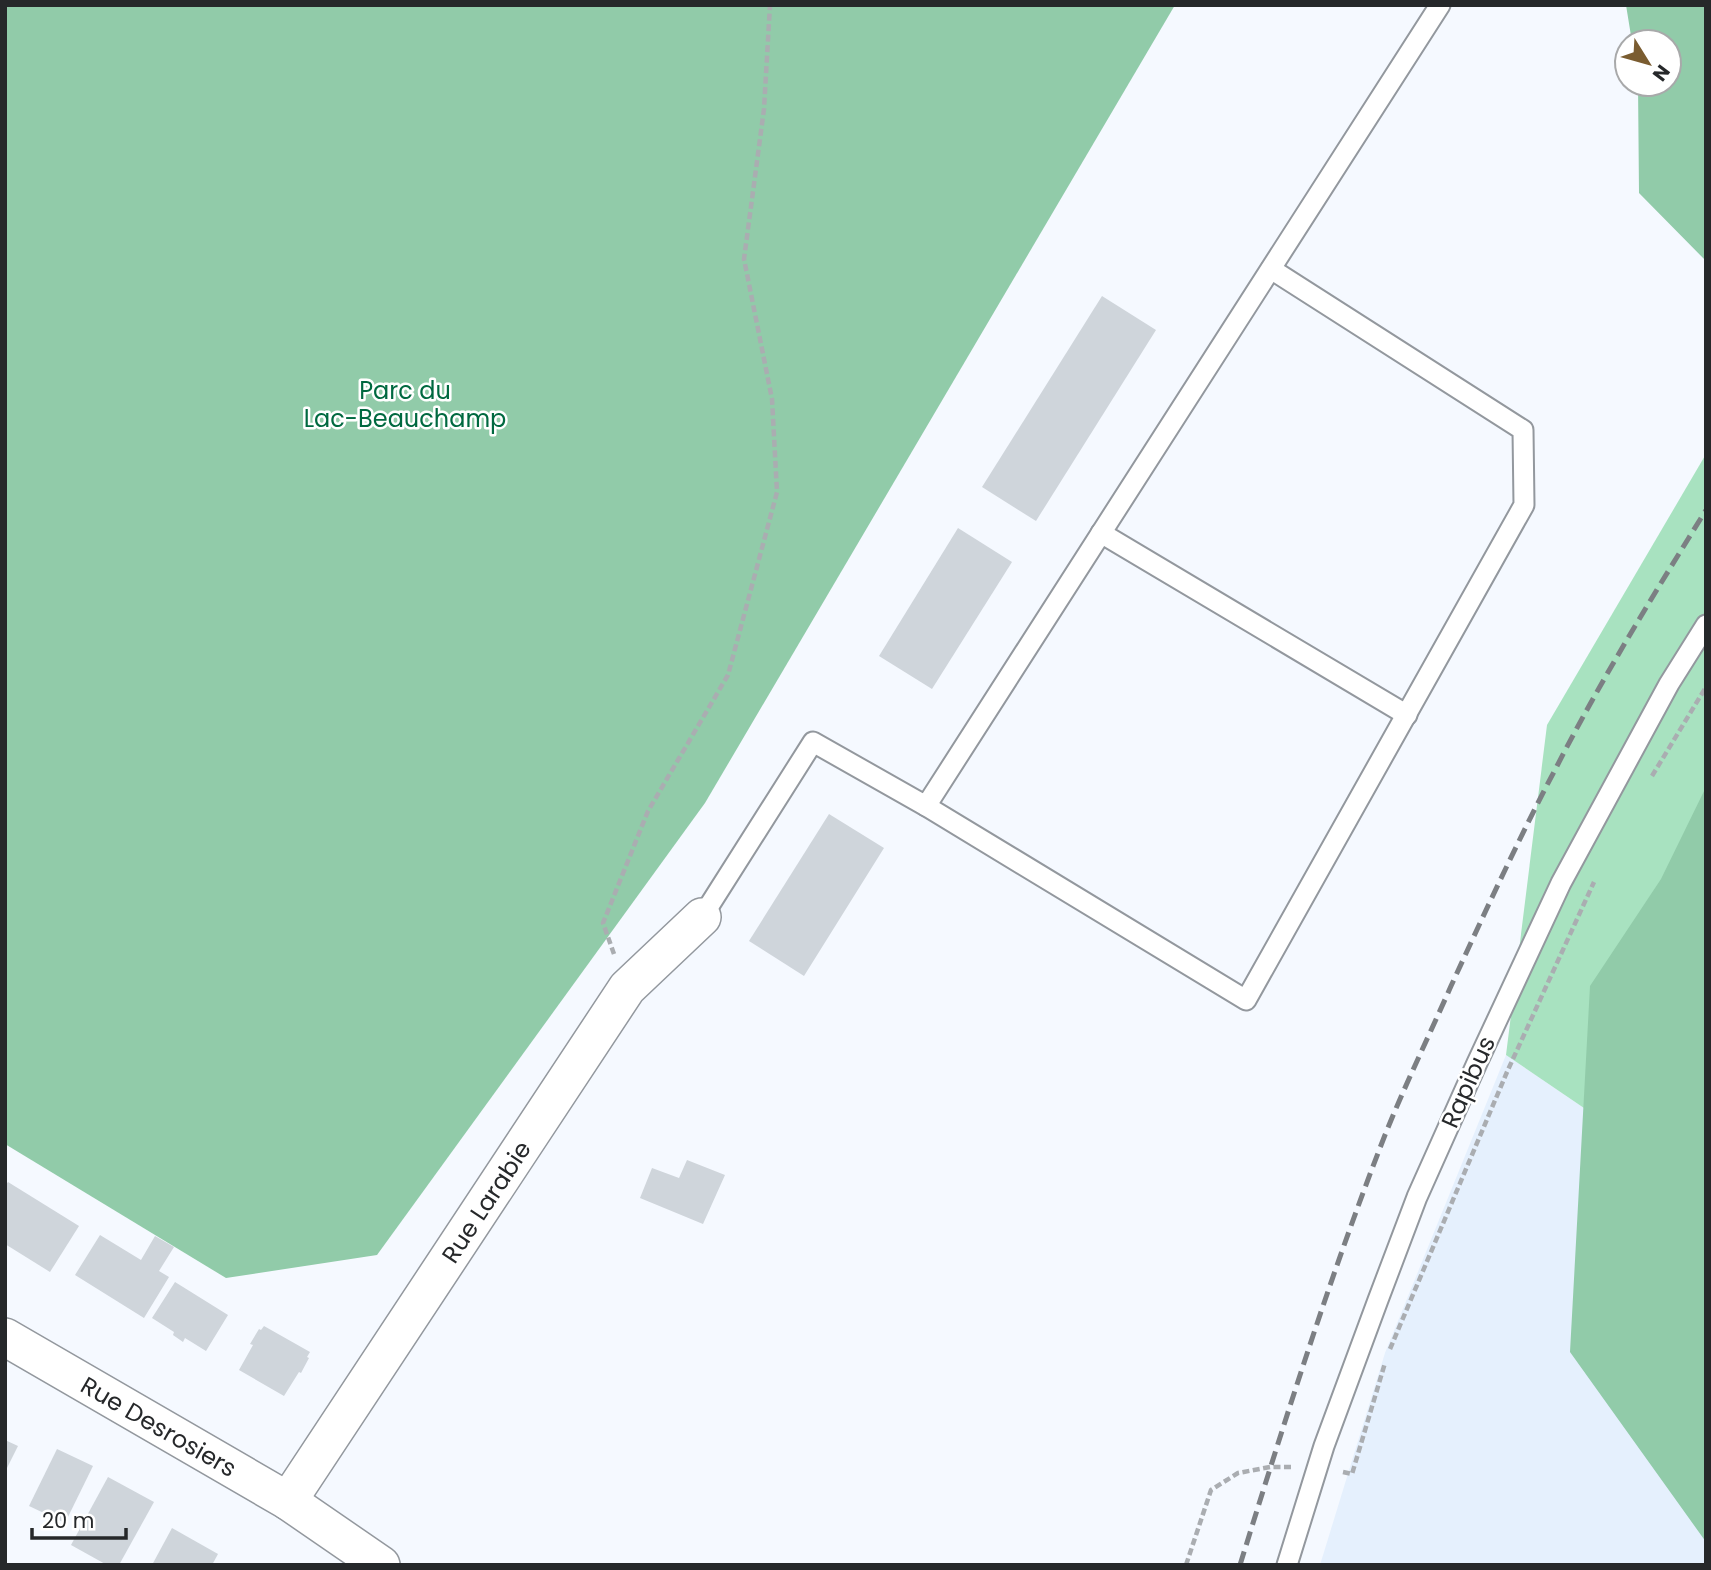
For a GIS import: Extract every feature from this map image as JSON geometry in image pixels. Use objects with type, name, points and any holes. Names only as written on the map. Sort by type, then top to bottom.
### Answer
[{"type":"street","name":"Rue Larabie","points":[[288,1501],[626,988],[702,917]]},
{"type":"street","name":"Rue Desrosiers","points":[[5,1337],[288,1501],[381,1565]]},
{"type":"lane","points":[[926,806],[1440,5]]},
{"type":"lane","points":[[702,917],[813,742],[926,806],[1246,1000],[1524,505],[1522,430],[1271,269]]},
{"type":"lane","points":[[1101,533],[1407,715]]},
{"type":"lane","name":"Rapibus","points":[[1287,1565],[1324,1446],[1417,1197],[1561,883],[1669,684],[1706,625]]},
{"type":"path","points":[[626,988],[603,923],[648,811],[728,675],[778,492],[772,398],[744,259],[764,109],[770,5]]},
{"type":"shaded area","points":[[1506,1055],[1706,1191],[1706,1565],[1320,1565],[1385,1353]]},
{"type":"green space","name":"Parc du Lac-Beauchamp","points":[[5,5],[1175,5],[705,803],[377,1255],[226,1278],[5,1144]]},
{"type":"green space","points":[[1626,5],[1706,5],[1706,261],[1639,193],[1638,98],[1683,98],[1683,28],[1630,28]]},
{"type":"green space","points":[[1706,454],[1706,1191],[1506,1055],[1547,725]]},
{"type":"green space","points":[[1706,787],[1706,1542],[1570,1352],[1590,986],[1661,879]]},
{"type":"building","points":[[1102,296],[1156,330],[1036,521],[982,487]]},
{"type":"building","points":[[958,528],[1012,562],[932,689],[879,656]]},
{"type":"building","points":[[829,814],[884,848],[804,976],[749,941]]},
{"type":"building","points":[[687,1160],[725,1175],[703,1224],[640,1198],[652,1168],[679,1178]]},
{"type":"building","points":[[8,1182],[79,1226],[50,1272],[5,1244],[5,1186]]},
{"type":"building","points":[[100,1235],[141,1260],[155,1236],[174,1247],[159,1271],[169,1277],[144,1318],[75,1275]]},
{"type":"building","points":[[175,1282],[228,1315],[206,1351],[185,1338],[183,1342],[173,1335],[174,1332],[152,1318]]},
{"type":"building","points":[[264,1326],[310,1352],[301,1373],[299,1372],[284,1396],[239,1370],[253,1345],[250,1344],[259,1329]]},
{"type":"building","points":[[5,1440],[18,1446],[5,1472]]},
{"type":"building","points":[[57,1449],[93,1466],[65,1523],[29,1506]]},
{"type":"building","points":[[108,1477],[154,1502],[119,1565],[107,1565],[71,1545]]},
{"type":"building","points":[[172,1528],[218,1554],[212,1565],[152,1565]]},
{"type":"railway","points":[[1240,1565],[1327,1295],[1401,1098],[1489,903],[1574,733],[1610,668],[1706,510]]}]
